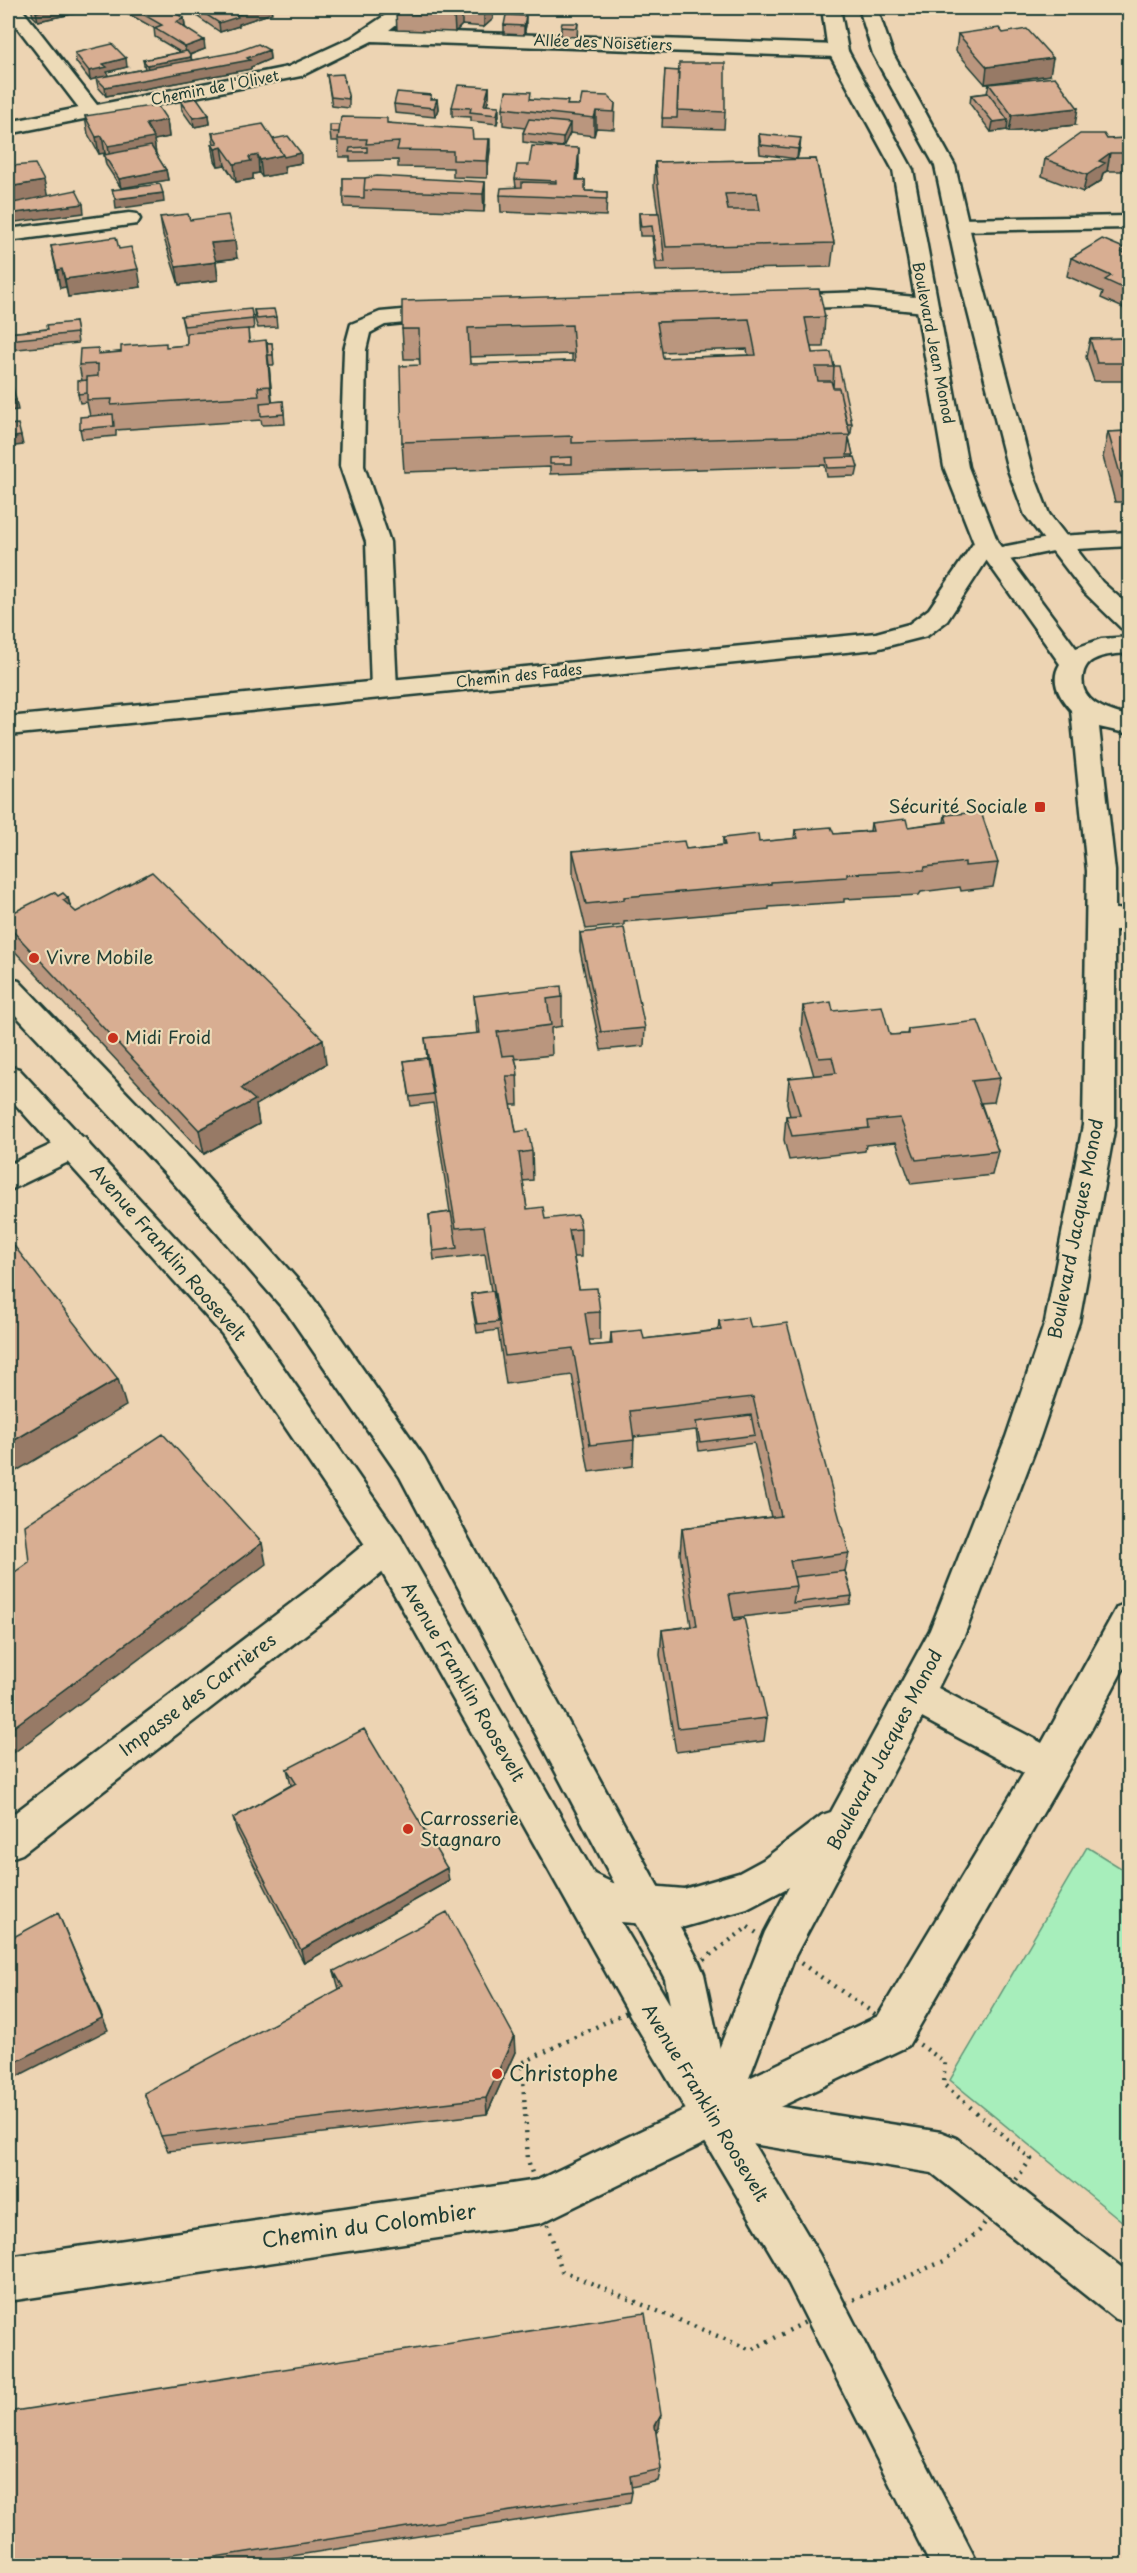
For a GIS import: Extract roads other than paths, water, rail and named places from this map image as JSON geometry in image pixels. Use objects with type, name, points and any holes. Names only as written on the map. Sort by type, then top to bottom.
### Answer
[{"type":"street","points":[[12,8],[93,113]]},
{"type":"street","name":"Chemin de l'Olivet","points":[[8,128],[294,72],[369,35],[408,8]]},
{"type":"street","name":"Boulevard Jean Monod","points":[[831,8],[838,51],[903,170],[925,305],[956,467],[990,549],[1054,640],[1073,662]]},
{"type":"street","points":[[868,8],[883,54],[945,166],[968,270],[1020,470],[1037,515],[1093,587],[1130,622]]},
{"type":"street","name":"Allée des Noisetiers","points":[[369,35],[838,51]]},
{"type":"street","points":[[8,235],[129,219]]},
{"type":"street","points":[[959,225],[1130,222]]},
{"type":"street","points":[[756,302],[864,299],[925,305]]},
{"type":"street","points":[[384,689],[378,542],[352,466],[355,350],[359,329],[380,319],[470,312]]},
{"type":"street","points":[[990,549],[1130,539]]},
{"type":"street","name":"Chemin des Fades","points":[[8,726],[876,641],[918,630],[938,615],[990,549]]},
{"type":"street","points":[[1130,645],[1112,645],[1089,650],[1073,662],[1067,673],[1067,687],[1074,700],[1084,709],[1103,719],[1130,725]]},
{"type":"street","name":"Boulevard Jacques Monod","points":[[713,2117],[779,1946],[946,1636],[1023,1437],[1062,1322],[1099,1125],[1115,920],[1101,871],[1084,709]]},
{"type":"street","points":[[8,989],[182,1172],[299,1304],[412,1467],[571,1758],[684,1974],[713,2117]]},
{"type":"street","name":"Avenue Franklin Roosevelt","points":[[8,1077],[74,1146],[234,1324],[387,1548],[579,1887],[804,2269],[956,2565]]},
{"type":"street","points":[[8,1179],[74,1146]]},
{"type":"street","name":"Impasse des Carrières","points":[[8,1841],[328,1596],[387,1548]]},
{"type":"street","points":[[713,2117],[893,2031],[1079,1716],[1130,1618]]},
{"type":"street","points":[[915,1695],[1049,1767]]},
{"type":"street","points":[[579,1887],[610,1902],[648,1907],[684,1908],[747,1890],[777,1873],[847,1820]]},
{"type":"street","points":[[713,2117],[941,2153],[1130,2302]]},
{"type":"street","name":"Chemin du Colombier","points":[[8,2279],[541,2201],[713,2117]]},
{"type":"place","name":"Sécurité Sociale","points":[[1040,807]]},
{"type":"place","name":"Vivre Mobile","points":[[34,958]]},
{"type":"place","name":"Midi Froid","points":[[113,1038]]},
{"type":"place","name":"Carrosserie Stagnaro","points":[[408,1829]]},
{"type":"place","name":"Christophe","points":[[497,2074]]}]
